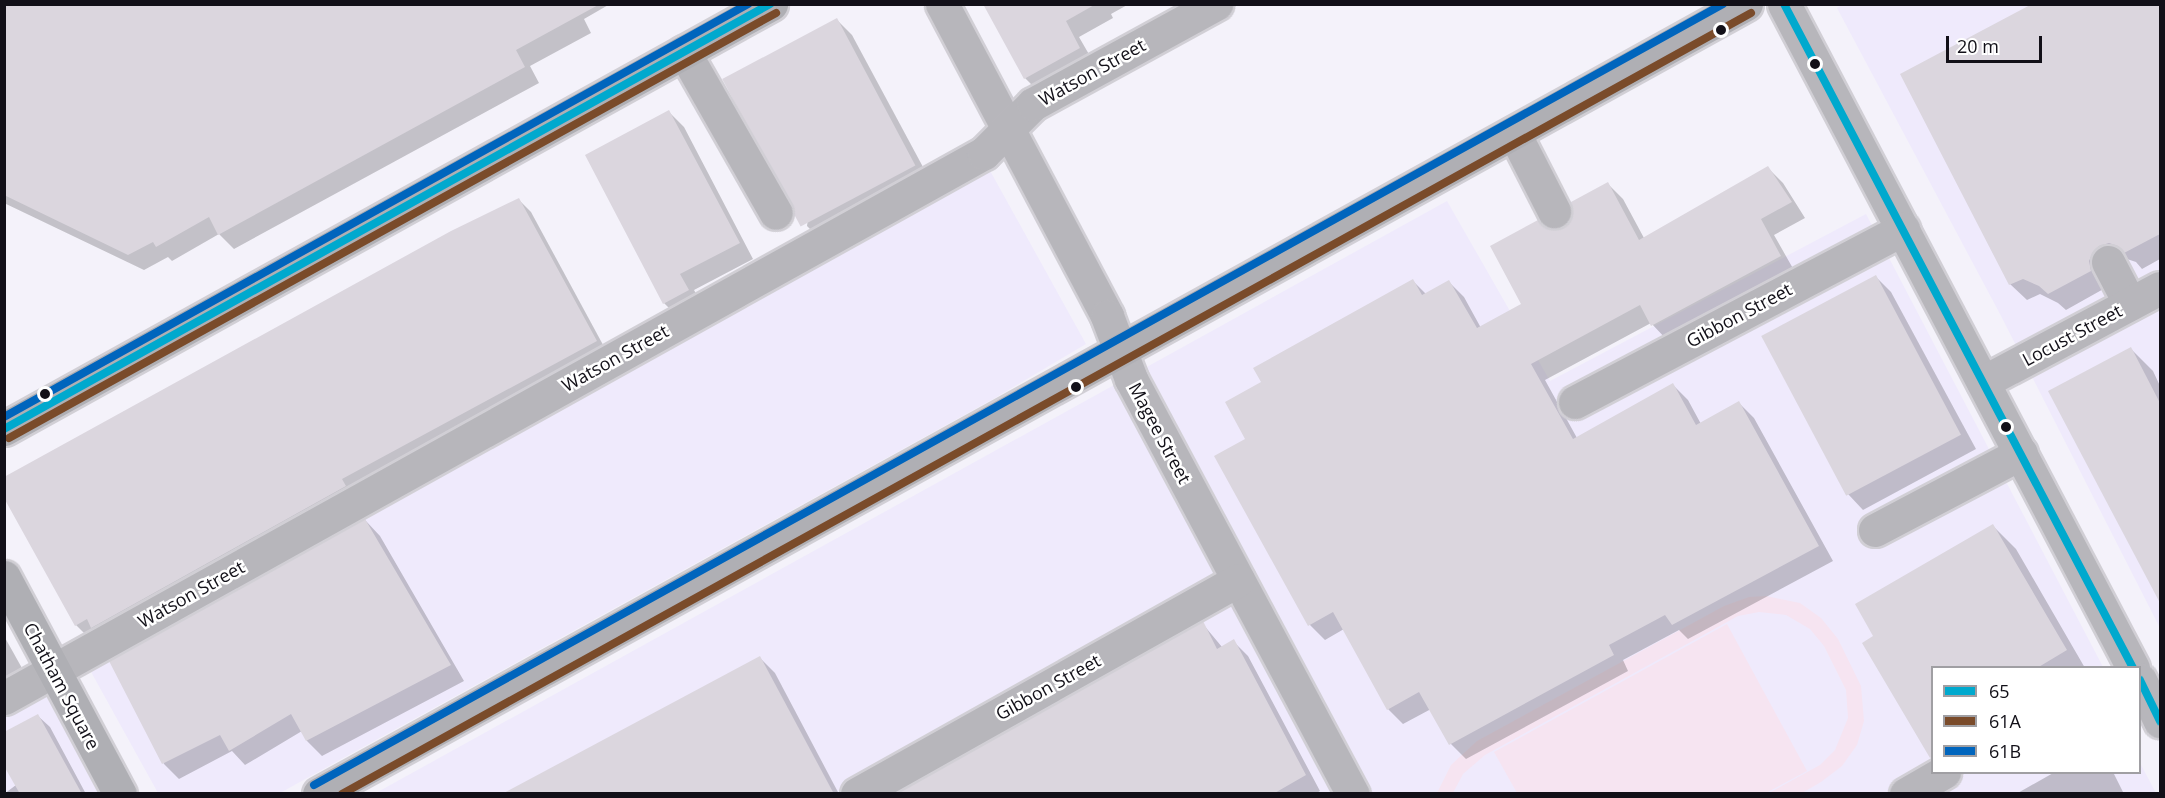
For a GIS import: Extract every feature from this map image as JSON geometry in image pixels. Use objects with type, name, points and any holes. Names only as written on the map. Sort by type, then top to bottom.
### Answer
[{"type":"main road","points":[[4,429],[771,4]]},
{"type":"main road","points":[[319,794],[1746,4]]},
{"type":"main road","name":"Chatham Square","points":[[4,578],[120,794]]},
{"type":"street","name":"Magee Street","points":[[942,4],[1107,316],[1131,379],[1353,794]]},
{"type":"street","name":"Watson Street","points":[[4,698],[984,153],[1033,104],[1216,4]]},
{"type":"street","points":[[1784,4],[2132,666]]},
{"type":"street","points":[[684,52],[776,213]]},
{"type":"street","points":[[1514,133],[1554,211]]},
{"type":"street","name":"Gibbon Street","points":[[1575,402],[1903,229]]},
{"type":"street","points":[[2108,262],[2130,304]]},
{"type":"street","name":"Locust Street","points":[[1983,382],[2160,288]]},
{"type":"street","points":[[1875,531],[2021,453]]},
{"type":"street","name":"Gibbon Street","points":[[857,794],[1238,580]]},
{"type":"street","points":[[2141,684],[2160,721]]},
{"type":"street","points":[[1906,794],[1941,774]]},
{"type":"shaded area","points":[[1843,4],[2160,5],[2160,628],[2000,314],[1837,8]]},
{"type":"shaded area","points":[[988,167],[1086,344],[995,398],[280,793],[158,793],[90,670]]},
{"type":"shaded area","points":[[1447,201],[1550,381],[1866,214],[2102,666],[1931,666],[1931,774],[2141,774],[2141,765],[2156,793],[374,794]]},
{"type":"shaded area","points":[[1766,596],[1800,603],[1821,618],[1838,639],[1861,686],[1864,721],[1857,745],[1842,766],[1821,782],[1802,793],[1769,793],[1820,765],[1835,750],[1848,718],[1846,690],[1824,646],[1810,629],[1786,615],[1759,612],[1738,616],[1485,755],[1463,774],[1453,793],[1437,793],[1451,765],[1477,741],[1724,606],[1749,597]]},
{"type":"shaded area","points":[[1727,624],[1807,771],[1766,793],[1517,793],[1494,752]]},
{"type":"shaded area","points":[[48,692],[99,793],[5,793],[4,717]]},
{"type":"building","points":[[4,4],[600,4],[516,50],[525,67],[218,235],[209,217],[156,247],[153,242],[128,255],[4,195]]},
{"type":"building","points":[[983,4],[1096,4],[1066,21],[1080,48],[1024,79]]},
{"type":"building","points":[[2032,4],[2160,4],[2160,234],[2124,253],[2118,246],[2109,243],[2099,246],[2089,261],[2091,271],[2048,294],[2039,286],[2023,279],[2009,285],[1900,74]]},
{"type":"building","points":[[837,18],[915,165],[801,226],[722,79]]},
{"type":"building","points":[[669,110],[740,243],[680,274],[689,290],[663,304],[585,155]]},
{"type":"building","points":[[1768,166],[1792,202],[1761,219],[1781,256],[1651,326],[1640,305],[1531,364],[1573,439],[1673,383],[1696,425],[1739,401],[1819,546],[1672,625],[1665,615],[1609,645],[1614,655],[1449,745],[1419,692],[1387,710],[1333,612],[1308,626],[1214,456],[1245,439],[1225,402],[1261,382],[1253,368],[1413,279],[1422,295],[1449,280],[1477,328],[1521,304],[1490,246],[1538,220],[1544,227],[1552,230],[1563,227],[1569,222],[1573,213],[1571,202],[1608,182],[1639,240]]},
{"type":"building","points":[[519,198],[597,341],[342,479],[346,486],[91,628],[87,619],[75,626],[4,498],[4,477],[451,231]]},
{"type":"building","points":[[1876,275],[1961,435],[1846,496],[1761,336]]},
{"type":"building","points":[[2131,347],[2160,403],[2160,603],[2048,391]]},
{"type":"building","points":[[365,519],[451,665],[306,741],[291,714],[229,751],[220,735],[162,764],[109,661]]},
{"type":"building","points":[[1993,524],[2067,650],[2040,666],[1931,666],[1930,758],[1862,643],[1873,636],[1855,604]]},
{"type":"building","points":[[1203,621],[1217,649],[1234,639],[1306,775],[1273,794],[896,794]]},
{"type":"building","points":[[760,656],[834,794],[502,794]]},
{"type":"building","points":[[38,714],[82,794],[20,794],[4,766],[4,732]]},
{"type":"transit line","name":"61B","points":[[4,417],[748,4]]},
{"type":"transit line","name":"65","points":[[4,429],[770,4]]},
{"type":"transit line","name":"61B","points":[[314,785],[1723,4]]},
{"type":"transit line","name":"65","points":[[1784,4],[2132,666]]},
{"type":"transit line","name":"61A","points":[[9,438],[776,13]]},
{"type":"transit line","name":"61A","points":[[342,794],[1751,13]]},
{"type":"transit line","name":"65","points":[[2141,682],[2160,721]]}]
